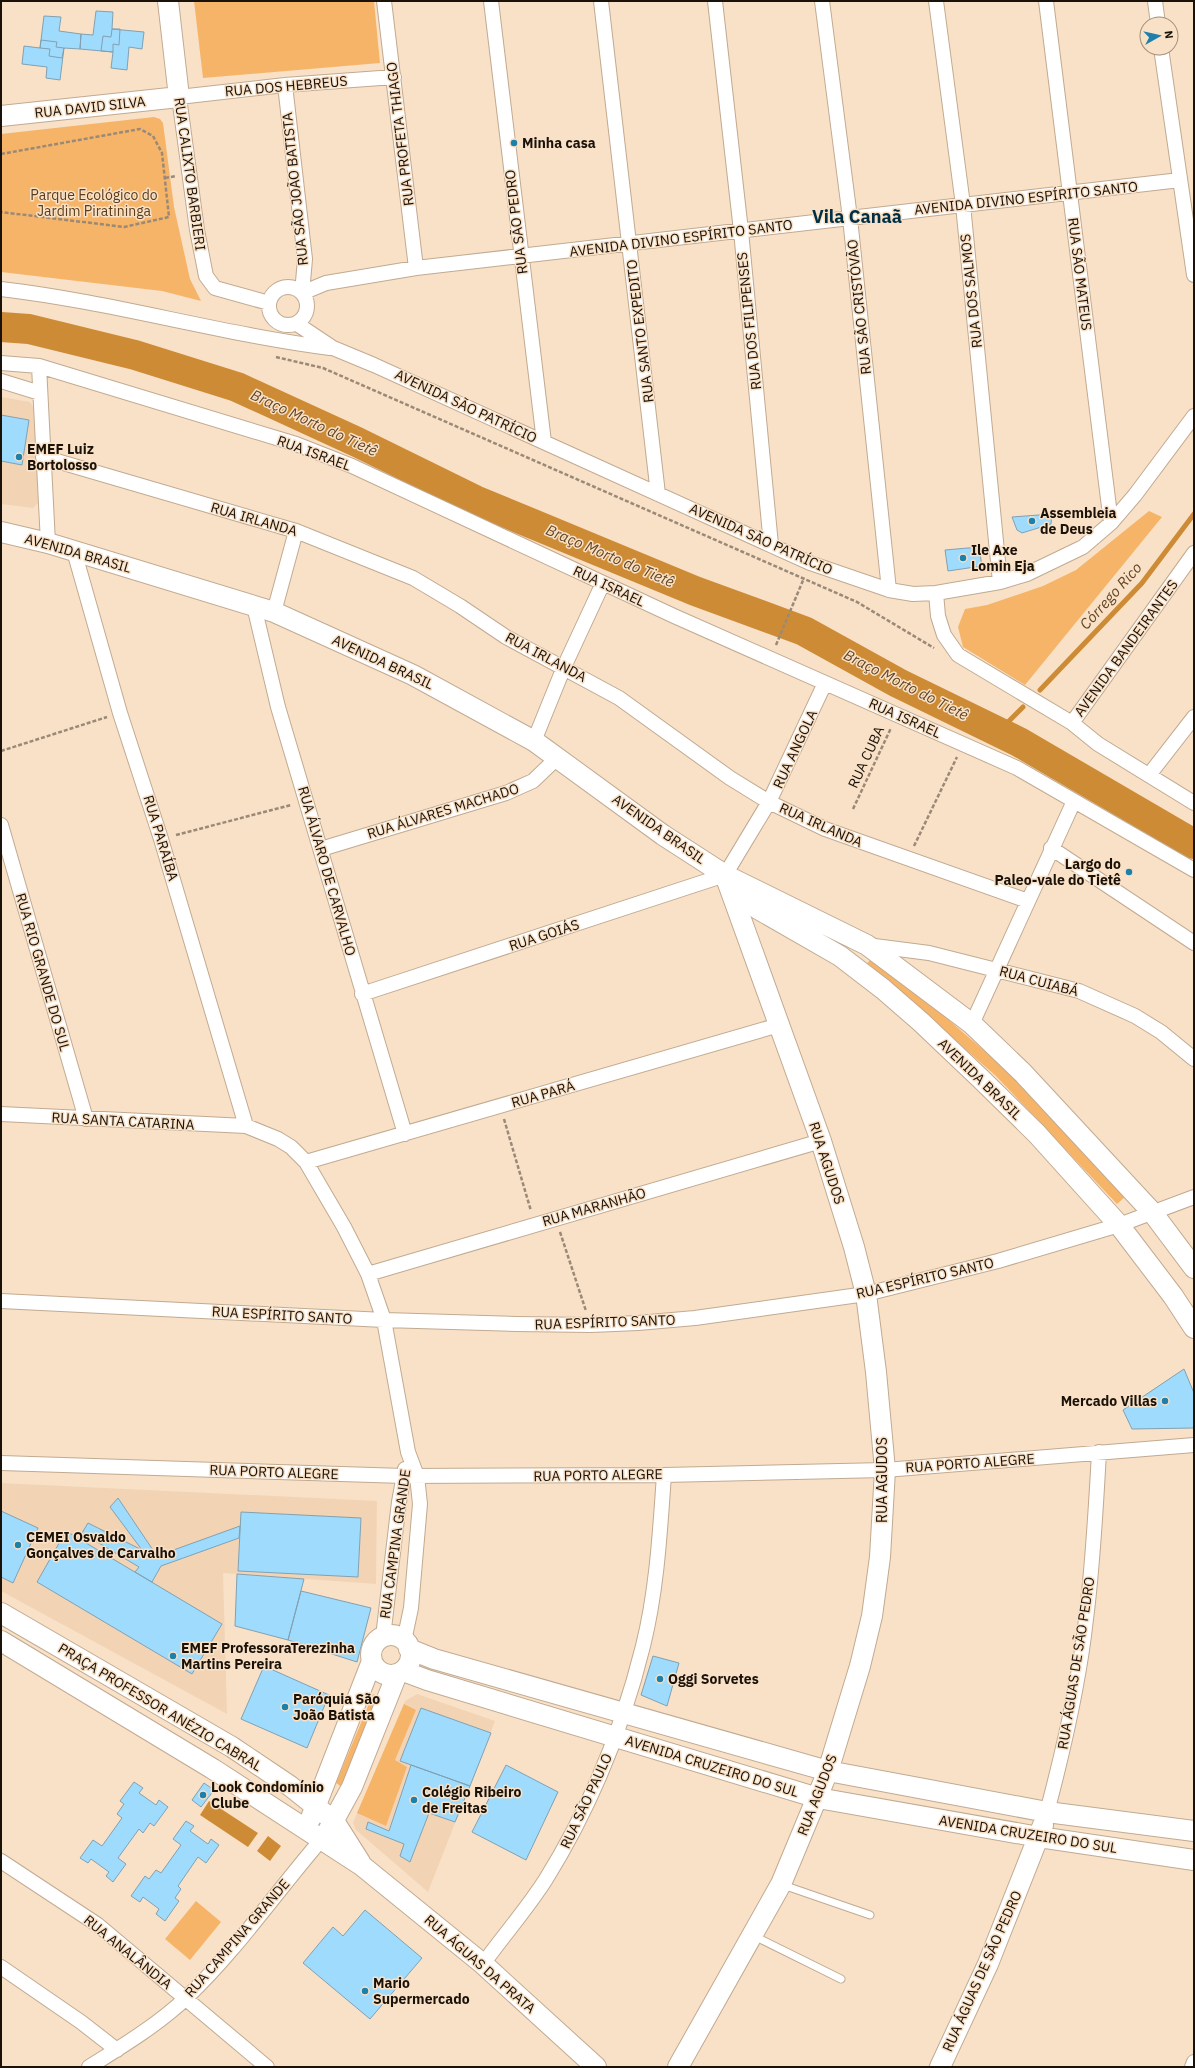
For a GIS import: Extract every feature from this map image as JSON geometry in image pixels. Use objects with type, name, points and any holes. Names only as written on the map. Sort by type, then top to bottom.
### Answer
[{"type":"street","name":"RUA CALIXTO BARBIERI","points":[[168,1],[197,230],[206,276],[215,288],[269,303]]},
{"type":"street","name":"RUA PROFETA THIAGO","points":[[384,1],[416,268]]},
{"type":"street","name":"RUA SÃO PEDRO","points":[[491,1],[520,256],[544,442]]},
{"type":"street","name":"RUA SANTO EXPEDITO","points":[[601,1],[658,494]]},
{"type":"street","name":"RUA DOS FILIPENSES","points":[[715,1],[741,231],[771,545]]},
{"type":"street","name":"RUA SÃO CRISTÓVÃO","points":[[822,1],[850,218],[889,590]]},
{"type":"street","name":"RUA DOS SALMOS","points":[[936,1],[963,206],[1000,582]]},
{"type":"street","name":"RUA SÃO MATEUS","points":[[1046,1],[1111,522]]},
{"type":"street","points":[[1155,1],[1157,16]]},
{"type":"street","points":[[1162,56],[1194,275]]},
{"type":"street","name":"RUA DOS HEBREUS","points":[[179,97],[285,85],[394,78]]},
{"type":"street","name":"RUA SÃO JOÃO BATISTA","points":[[285,85],[305,259],[302,293]]},
{"type":"street","name":"RUA DAVID SILVA","points":[[1,116],[179,97]]},
{"type":"street","name":"AVENIDA DIVINO ESPÍRITO SANTO","points":[[302,293],[326,283],[416,268],[1180,180]]},
{"type":"street","points":[[285,287],[292,287],[302,293],[306,298],[308,310],[302,320],[297,324],[285,326],[278,323],[270,313],[269,303],[273,294],[285,287]]},
{"type":"street","points":[[1,289],[42,294],[278,342],[332,348]]},
{"type":"street","name":"AVENIDA SÃO PATRÍCIO","points":[[297,324],[332,348],[374,364],[810,563],[889,590],[913,594],[936,593],[1000,582],[1027,574],[1083,547],[1111,522],[1135,495],[1194,416]]},
{"type":"street","name":"RUA ISRAEL","points":[[1,363],[38,366],[303,447],[352,466],[603,583],[1017,768],[1194,870]]},
{"type":"street","points":[[38,366],[48,543]]},
{"type":"street","points":[[1,381],[40,393]]},
{"type":"street","name":"RUA IRLANDA","points":[[43,456],[296,531],[413,578],[460,606],[506,637],[619,698],[730,778],[769,802],[825,829],[907,860],[1028,901]]},
{"type":"street","points":[[274,612],[296,531]]},
{"type":"street","name":"AVENIDA BRASIL","points":[[1,532],[48,543],[274,612],[413,675],[534,741],[663,835],[725,875],[868,945],[972,1024],[1060,1113],[1152,1212],[1194,1268]]},
{"type":"street","name":"RUA PARAÍBA","points":[[74,551],[120,713],[161,838],[246,1126]]},
{"type":"street","name":"AVENIDA BANDEIRANTES","points":[[1072,723],[1194,553]]},
{"type":"street","points":[[534,741],[564,667],[603,583]]},
{"type":"street","points":[[936,593],[938,616],[944,635],[958,655],[1072,723],[1098,744],[1194,803]]},
{"type":"street","name":"RUA ÁLVARO DE CARVALHO","points":[[254,606],[278,707],[307,801],[362,994],[405,1134]]},
{"type":"street","name":"RUA ANGOLA","points":[[725,875],[769,802],[825,683]]},
{"type":"street","points":[[1149,775],[1194,717]]},
{"type":"street","name":"RUA ÁLVARES MACHADO","points":[[321,849],[506,793],[533,781],[557,758]]},
{"type":"street","points":[[972,1024],[999,970],[1051,848],[1074,801]]},
{"type":"street","name":"RUA RIO GRANDE DO SUL","points":[[1,825],[86,1119]]},
{"type":"street","points":[[1051,848],[1194,943]]},
{"type":"street","name":"AVENIDA BRASIL","points":[[725,875],[758,909],[840,956],[883,989],[921,1022],[1037,1134],[1119,1226],[1173,1296],[1194,1328]]},
{"type":"street","name":"RUA AGUDOS","points":[[678,2067],[781,1884],[828,1771],[860,1666],[872,1616],[880,1557],[885,1470],[876,1372],[866,1294],[837,1189],[821,1141],[748,935],[725,875]]},
{"type":"street","name":"RUA GOIÁS","points":[[362,994],[725,875]]},
{"type":"street","points":[[748,935],[753,928],[760,923],[777,921]]},
{"type":"street","name":"RUA CUIABÁ","points":[[868,945],[929,953],[1057,984],[1105,1002],[1135,1016],[1161,1032],[1194,1058]]},
{"type":"street","name":"RUA PARÁ","points":[[306,1162],[779,1025]]},
{"type":"street","name":"RUA SANTA CATARINA","points":[[1,1114],[246,1126]]},
{"type":"street","name":"RUA CAMPINA GRANDE","points":[[246,1126],[278,1139],[291,1147],[306,1162],[344,1226],[368,1274],[384,1320],[408,1452],[410,1476],[383,1637]]},
{"type":"street","name":"RUA MARANHÃO","points":[[368,1274],[821,1141]]},
{"type":"street","name":"RUA ESPÍRITO SANTO","points":[[1,1301],[384,1320],[591,1325],[638,1323],[695,1318],[866,1294],[990,1264],[1119,1226],[1194,1197]]},
{"type":"street","name":"RUA PORTO ALEGRE","points":[[1,1463],[410,1476],[664,1474],[885,1470],[1194,1445]]},
{"type":"street","name":"RUA ÁGUAS DE SÃO PEDRO","points":[[940,2067],[988,1964],[1039,1837],[1047,1812],[1072,1712],[1086,1620],[1095,1532],[1099,1452]]},
{"type":"street","name":"RUA SÃO PAULO","points":[[482,1964],[544,1881],[561,1854],[585,1806],[615,1737],[644,1645],[660,1538],[664,1474]]},
{"type":"street","name":"RUA CAMPINA GRANDE","points":[[407,1645],[420,1504],[410,1476]]},
{"type":"street","name":"PRAÇA PROFESSOR ANÉZIO CABRAL","points":[[1,1613],[232,1747],[290,1786],[334,1821]]},
{"type":"street","points":[[394,1636],[407,1645],[409,1661],[400,1672],[385,1674],[379,1671],[372,1661],[372,1649],[374,1644],[383,1637],[394,1636]]},
{"type":"street","name":"PRAÇA PROFESSOR ANÉZIO CABRAL","points":[[1,1641],[212,1769],[314,1836]]},
{"type":"street","name":"AVENIDA CRUZEIRO DO SUL","points":[[407,1645],[434,1659],[828,1771],[1047,1812],[1194,1830]]},
{"type":"street","name":"RUA CAMPINA GRANDE","points":[[89,2067],[117,2050],[186,1999],[238,1942],[303,1860],[314,1836],[315,1806],[372,1661]]},
{"type":"street","name":"RUA CAMPINA GRANDE","points":[[314,1836],[334,1821],[352,1787],[400,1672]]},
{"type":"street","name":"AVENIDA CRUZEIRO DO SUL","points":[[400,1672],[818,1798],[1039,1837],[1194,1860]]},
{"type":"street","name":"RUA ÁGUAS DA PRATA","points":[[334,1821],[361,1865]]},
{"type":"street","name":"RUA ÁGUAS DA PRATA","points":[[314,1836],[361,1865],[482,1964],[596,2067]]},
{"type":"street","name":"RUA ANALÂNDIA","points":[[1,1861],[98,1925],[267,2067]]},
{"type":"street","points":[[1,1967],[81,2022],[117,2050]]},
{"type":"street","points":[[1192,2067],[1194,2062]]},
{"type":"lane","points":[[781,1884],[870,1915]]},
{"type":"lane","points":[[752,1935],[841,1979]]},
{"type":"path","points":[[1,154],[140,129],[153,136],[162,153],[169,216],[124,226],[1,212]]},
{"type":"path","points":[[165,178],[178,176]]},
{"type":"path","points":[[270,355],[323,368],[857,602],[938,651]]},
{"type":"path","points":[[774,649],[790,614],[810,563]]},
{"type":"path","points":[[1,751],[120,713]]},
{"type":"path","name":"RUA CUBA","points":[[854,809],[897,714]]},
{"type":"path","points":[[907,860],[963,744]]},
{"type":"path","points":[[161,838],[307,801]]},
{"type":"path","points":[[501,1106],[535,1224]]},
{"type":"path","points":[[555,1218],[591,1325]]},
{"type":"shaded area","name":"EMEF Luiz Bortolosso","points":[[1,397],[30,402],[35,410],[38,503],[33,508],[1,504]]},
{"type":"shaded area","name":"EMEF ProfessoraTerezinha Martins Pereira","points":[[1,1483],[377,1501],[376,1584],[223,1573],[227,1714],[1,1591]]},
{"type":"shaded area","name":"Colégio Ribeiro de Freitas","points":[[417,1694],[495,1721],[428,1892],[356,1830],[353,1823],[405,1701]]},
{"type":"shaded area","points":[[209,1801],[258,1833],[248,1847],[200,1815]]},
{"type":"shaded area","points":[[268,1836],[281,1846],[270,1861],[257,1851]]},
{"type":"green space","points":[[194,1],[374,1],[380,63],[203,78]]},
{"type":"green space","name":"Parque Ecológico do Jardim Piratininga","points":[[154,117],[160,119],[163,123],[174,207],[190,279],[201,301],[162,291],[1,272],[1,134]]},
{"type":"green space","points":[[1149,511],[1162,517],[1025,685],[963,647],[958,627],[965,609],[987,605],[1043,586],[1076,570]]},
{"type":"green space","points":[[875,956],[1004,1068],[1126,1196],[1117,1204],[996,1076],[867,963]]},
{"type":"green space","points":[[373,1694],[379,1697],[342,1787],[336,1783]]},
{"type":"green space","points":[[404,1704],[416,1710],[395,1760],[407,1767],[386,1826],[357,1813]]},
{"type":"green space","points":[[196,1901],[221,1922],[190,1960],[165,1939]]},
{"type":"building","points":[[96,11],[113,12],[112,29],[144,32],[142,49],[129,47],[127,70],[111,68],[113,52],[80,49],[81,34],[93,35]]},
{"type":"building","points":[[44,16],[61,17],[59,31],[81,34],[80,49],[64,48],[60,80],[46,78],[47,67],[22,64],[24,46],[40,48]]},
{"type":"building","points":[[112,29],[120,29],[119,45],[113,44],[113,52],[101,51],[103,36],[111,37]]},
{"type":"building","points":[[41,40],[57,42],[56,47],[64,48],[62,58],[49,56],[50,49],[40,48]]},
{"type":"building","points":[[1,415],[29,420],[22,465],[1,461]]},
{"type":"building","name":"Assembleia de Deus","points":[[1052,514],[1051,524],[1022,533],[1017,530],[1012,517]]},
{"type":"building","name":"Ile Axe Lomin Eja","points":[[979,547],[982,566],[948,571],[945,550]]},
{"type":"building","name":"Mercado Villas","points":[[1184,1369],[1194,1393],[1194,1428],[1132,1429],[1123,1410]]},
{"type":"building","points":[[118,1498],[157,1556],[240,1526],[239,1538],[161,1566],[152,1582],[135,1572],[139,1567],[82,1533],[88,1523],[142,1550],[110,1507]]},
{"type":"building","points":[[1,1511],[38,1528],[13,1583],[1,1577]]},
{"type":"building","points":[[241,1512],[361,1518],[358,1577],[238,1571]]},
{"type":"building","points":[[66,1531],[222,1624],[192,1674],[37,1582]]},
{"type":"building","points":[[237,1574],[304,1579],[288,1640],[235,1626]]},
{"type":"building","points":[[301,1591],[371,1608],[357,1662],[288,1640]]},
{"type":"building","name":"Oggi Sorvetes","points":[[653,1656],[679,1663],[667,1706],[641,1695]]},
{"type":"building","name":"Paróquia São João Batista","points":[[264,1666],[329,1695],[307,1748],[241,1719]]},
{"type":"building","points":[[421,1708],[491,1733],[470,1786],[400,1761]]},
{"type":"building","points":[[411,1765],[470,1786],[455,1822],[429,1813],[410,1862],[400,1856],[404,1844],[366,1829],[368,1822],[389,1831]]},
{"type":"building","points":[[506,1765],[558,1792],[526,1860],[472,1832]]},
{"type":"building","points":[[134,1782],[143,1788],[139,1793],[156,1805],[159,1800],[168,1807],[154,1826],[150,1823],[143,1833],[139,1829],[118,1858],[126,1864],[113,1882],[106,1876],[109,1872],[91,1859],[88,1863],[80,1858],[93,1840],[102,1846],[122,1818],[117,1814],[124,1804],[120,1801]]},
{"type":"building","name":"Look Condomínio Clube","points":[[204,1783],[214,1790],[201,1807],[192,1800]]},
{"type":"building","points":[[186,1821],[194,1826],[190,1831],[208,1844],[211,1839],[219,1845],[206,1863],[198,1857],[178,1886],[181,1889],[175,1898],[179,1901],[165,1921],[156,1914],[159,1909],[143,1897],[140,1902],[131,1896],[145,1876],[149,1879],[156,1870],[161,1873],[181,1845],[173,1839]]},
{"type":"building","name":"Mario Supermercado","points":[[365,1910],[422,1958],[370,2019],[303,1963],[333,1927],[343,1936]]},
{"type":"waterway","name":"Braço Morto do Tietê","points":[[1,327],[29,329],[135,355],[237,387],[357,442],[475,500],[695,591],[804,631],[898,683],[1019,742],[1194,844]]},
{"type":"waterway","name":"Córrego Rico","points":[[1040,690],[1142,583],[1194,514]]},
{"type":"waterway","name":"Córrego Rico","points":[[998,732],[1023,707]]},
{"type":"place","name":"Minha casa","points":[[514,143]]},
{"type":"place","name":"EMEF Luiz Bortolosso","points":[[19,457]]},
{"type":"place","name":"Assembleia de Deus","points":[[1032,521]]},
{"type":"place","name":"Ile Axe Lomin Eja","points":[[963,558]]},
{"type":"place","name":"Largo do Paleo-vale do Tietê","points":[[1129,872]]},
{"type":"place","name":"Mercado Villas","points":[[1165,1401]]},
{"type":"place","name":"CEMEI Osvaldo Gonçalves de Carvalho","points":[[18,1545]]},
{"type":"place","name":"EMEF ProfessoraTerezinha Martins Pereira","points":[[173,1656]]},
{"type":"place","name":"Oggi Sorvetes","points":[[660,1679]]},
{"type":"place","name":"Paróquia São João Batista","points":[[285,1707]]},
{"type":"place","name":"Look Condomínio Clube","points":[[203,1795]]},
{"type":"place","name":"Colégio Ribeiro de Freitas","points":[[414,1800]]},
{"type":"place","name":"Mario Supermercado","points":[[365,1991]]},
{"type":"district","name":"Vila Canaã","points":[[857,217]]}]
